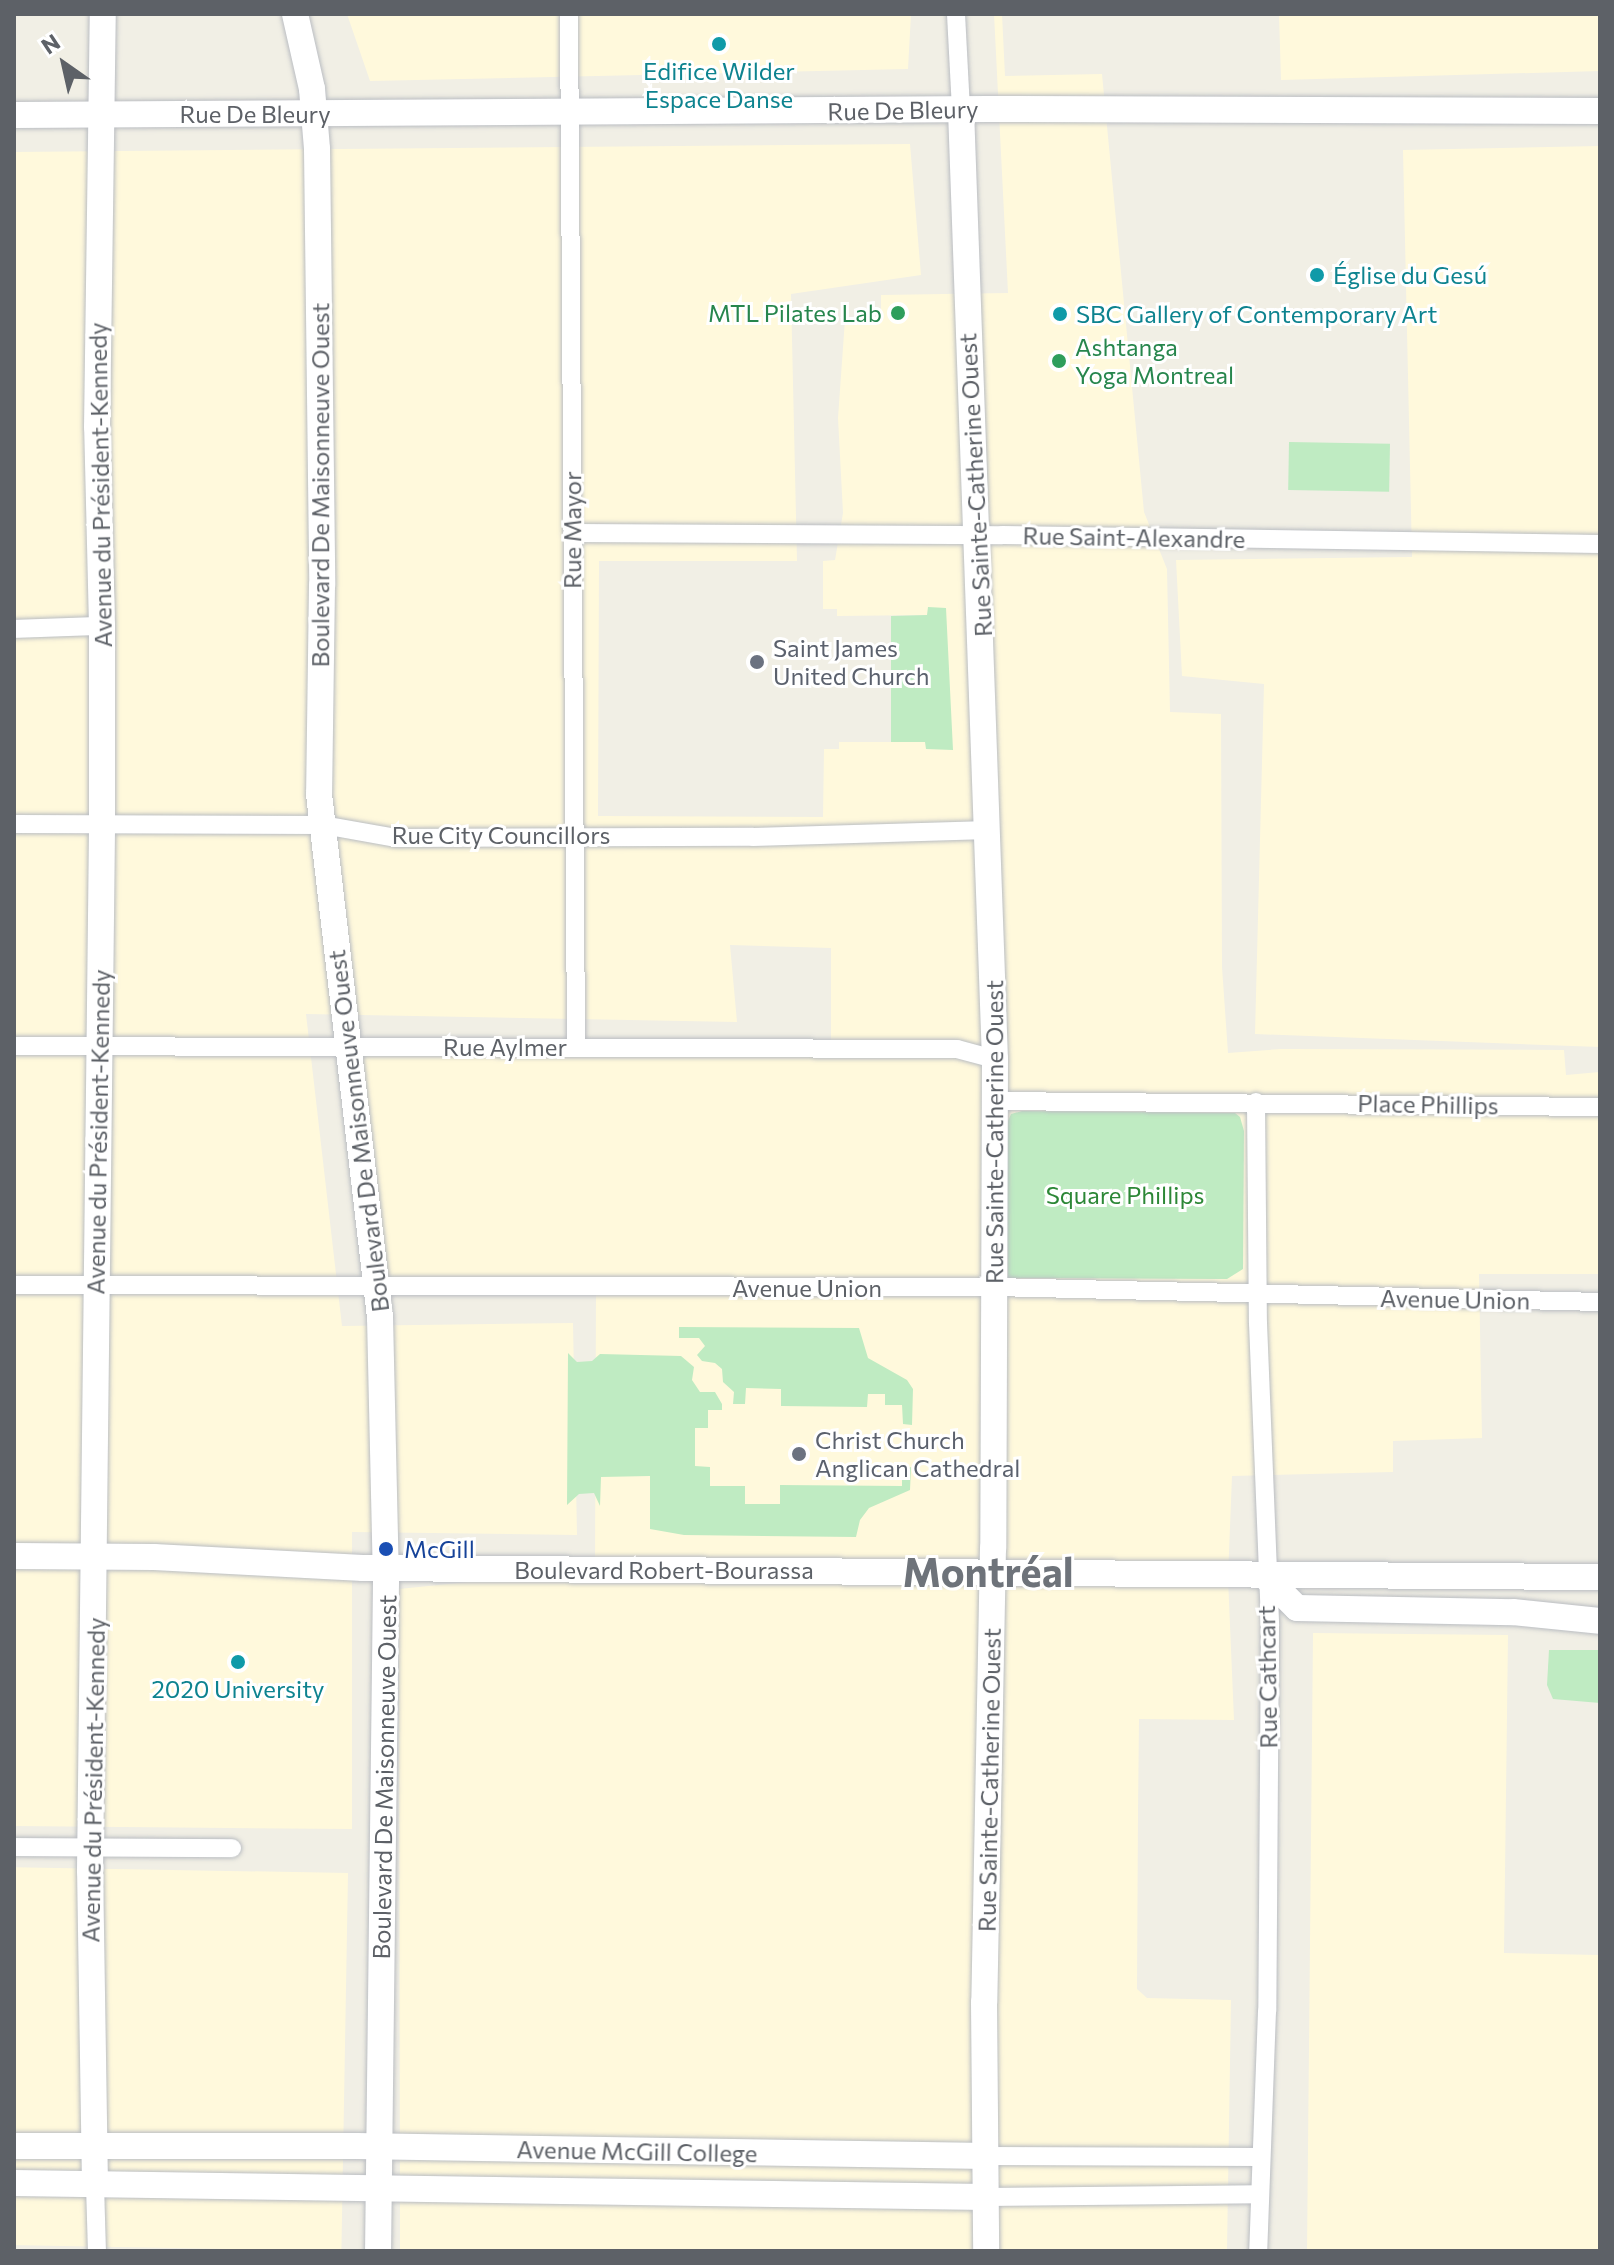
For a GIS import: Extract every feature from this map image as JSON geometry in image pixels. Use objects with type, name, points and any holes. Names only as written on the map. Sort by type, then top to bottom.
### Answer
[{"type":"street","name":"Avenue du Président-Kennedy","points":[[97,2251],[93,2147],[91,1847],[102,824],[102,626],[97,413],[103,14]]},
{"type":"street","name":"Boulevard De Maisonneuve Ouest","points":[[295,14],[315,113],[322,570],[319,794],[378,1286],[386,1568],[378,2251]]},
{"type":"street","name":"Rue Mayor","points":[[569,14],[576,1047]]},
{"type":"street","name":"Rue Sainte-Catherine Ouest","points":[[956,14],[979,535],[995,1059],[993,1572],[984,2002],[986,2251]]},
{"type":"street","name":"Rue De Bleury","points":[[14,115],[961,110],[1600,111]]},
{"type":"street","name":"Rue Saint-Alexandre","points":[[572,533],[1600,544]]},
{"type":"street","points":[[14,629],[102,626]]},
{"type":"street","name":"Rue City Councillors","points":[[14,824],[323,825],[397,838],[574,835],[753,837],[989,830]]},
{"type":"street","name":"Rue Aylmer","points":[[14,1046],[957,1049],[995,1059]]},
{"type":"street","name":"Place Phillips","points":[[995,1101],[1600,1107]]},
{"type":"street","name":"Rue Cathcart","points":[[1256,1102],[1257,1295],[1265,1576],[1270,1626],[1267,2011],[1258,2251]]},
{"type":"street","name":"Avenue Union","points":[[14,1285],[995,1287],[1600,1302]]},
{"type":"street","name":"Boulevard Robert-Bourassa","points":[[14,1556],[386,1568],[1600,1577]]},
{"type":"street","points":[[1265,1576],[1297,1608],[1513,1612],[1600,1621]]},
{"type":"street","points":[[14,1847],[232,1848]]},
{"type":"street","name":"Avenue McGill College","points":[[14,2146],[1261,2157]]},
{"type":"street","name":"Avenue McGill College","points":[[14,2183],[986,2197],[1259,2194]]},
{"type":"shaded area","points":[[347,14],[911,14],[908,69],[370,81]]},
{"type":"shaded area","points":[[994,14],[1002,14],[1005,76],[1102,74],[1144,512],[1167,569],[1170,712],[1221,714],[1222,967],[1228,1053],[1281,1049],[1564,1050],[1566,1075],[1600,1072],[1600,1274],[1479,1274],[1482,1438],[1393,1441],[1393,1472],[1232,1476],[1228,1578],[1234,1720],[1139,1719],[1137,1989],[1147,1998],[1231,2000],[1227,2251],[400,2251],[399,1589],[595,1569],[596,1287],[378,1286],[348,1045],[831,1048],[831,948],[730,945],[737,1022],[306,1014],[342,1326],[573,1323],[577,1535],[352,1532],[352,1829],[14,1826],[14,152],[910,144],[921,275],[791,294],[797,561],[599,561],[598,816],[823,817],[824,749],[839,749],[839,742],[925,742],[928,615],[837,616],[837,609],[823,609],[823,561],[835,560],[843,513],[838,418],[845,319],[881,317],[881,295],[1008,293]]},
{"type":"shaded area","points":[[1279,14],[1600,14],[1600,71],[1281,80]]},
{"type":"shaded area","points":[[1600,146],[1600,1047],[1255,1034],[1264,684],[1182,676],[1176,560],[1412,557],[1403,150]]},
{"type":"shaded area","points":[[1313,1633],[1508,1635],[1504,1953],[1600,1955],[1600,2251],[1307,2251]]},
{"type":"shaded area","points":[[14,1867],[348,1873],[341,2251],[14,2245]]},
{"type":"green space","points":[[1289,442],[1390,444],[1389,492],[1288,490]]},
{"type":"green space","points":[[928,607],[946,608],[953,750],[926,749],[925,742],[891,742],[891,616],[927,615]]},
{"type":"green space","name":"Square Phillips","points":[[1022,1111],[1235,1113],[1240,1117],[1244,1131],[1243,1269],[1227,1279],[1008,1278],[1005,1128],[1011,1114]]},
{"type":"green space","points":[[679,1327],[859,1328],[868,1358],[907,1380],[913,1389],[912,1425],[903,1424],[902,1405],[885,1405],[885,1394],[868,1394],[867,1407],[781,1406],[781,1389],[746,1388],[745,1404],[733,1404],[734,1392],[723,1382],[722,1369],[715,1363],[702,1361],[697,1355],[705,1346],[699,1338],[679,1338]]},
{"type":"green space","points":[[568,1353],[577,1362],[592,1361],[600,1354],[681,1356],[694,1367],[692,1380],[700,1392],[715,1392],[722,1404],[722,1410],[708,1410],[708,1428],[695,1428],[695,1466],[710,1467],[710,1486],[745,1486],[745,1504],[780,1504],[780,1485],[902,1486],[902,1471],[911,1467],[910,1490],[869,1508],[860,1520],[856,1537],[684,1535],[650,1529],[650,1476],[601,1477],[600,1506],[594,1493],[579,1494],[567,1505]]},
{"type":"green space","points":[[1549,1650],[1600,1650],[1600,1703],[1553,1699],[1547,1685]]},
{"type":"place","name":"Edifice Wilder Espace Danse","points":[[719,44]]},
{"type":"place","name":"Église du Gesú","points":[[1317,275]]},
{"type":"place","name":"MTL Pilates Lab","points":[[898,313]]},
{"type":"place","name":"SBC Gallery of Contemporary Art","points":[[1060,314]]},
{"type":"place","name":"Ashtanga Yoga Montreal","points":[[1059,361]]},
{"type":"place","name":"Saint James United Church","points":[[757,662]]},
{"type":"place","name":"Christ Church Anglican Cathedral","points":[[799,1454]]},
{"type":"place","name":"McGill","points":[[386,1549]]},
{"type":"place","name":"2020 University","points":[[238,1662]]},
{"type":"district","name":"Montréal","points":[[988,1571]]}]
